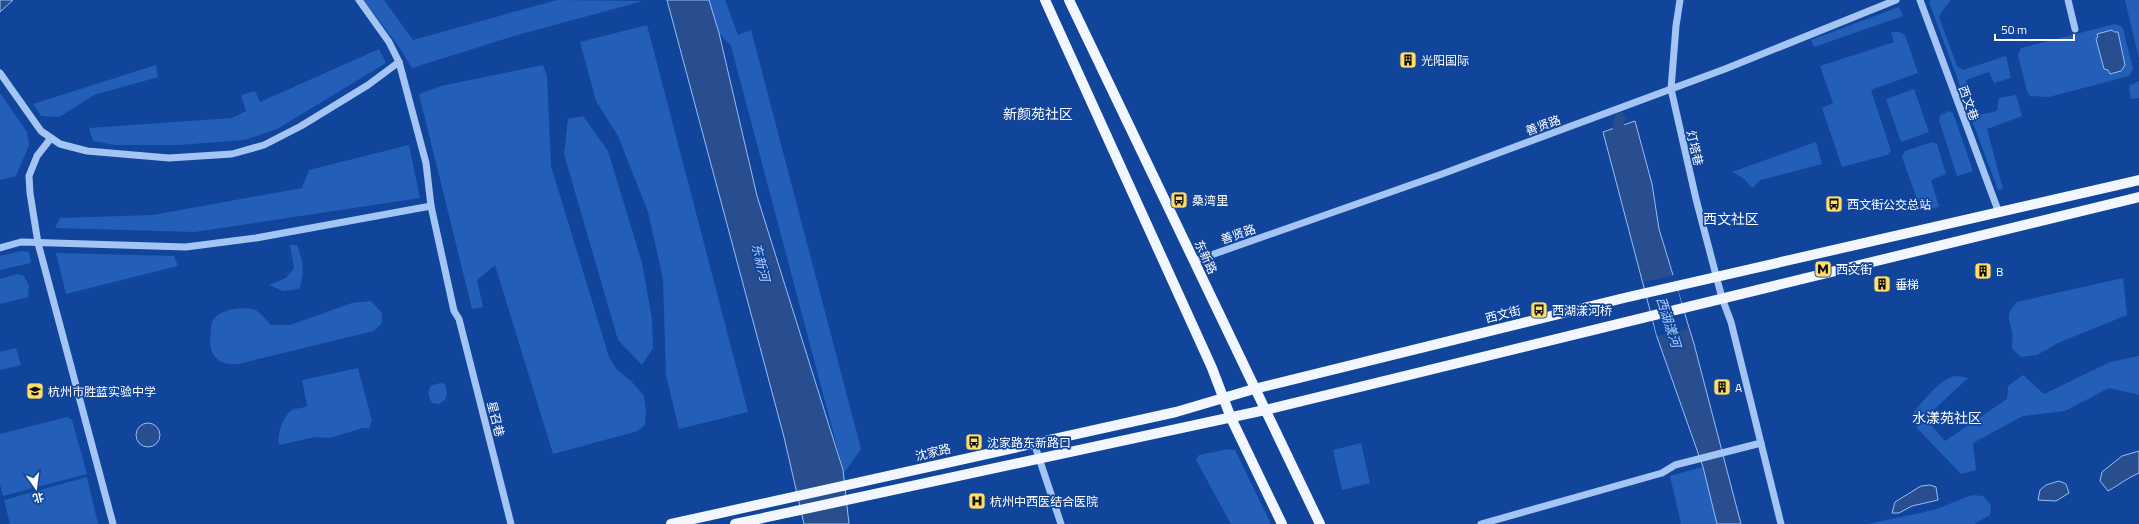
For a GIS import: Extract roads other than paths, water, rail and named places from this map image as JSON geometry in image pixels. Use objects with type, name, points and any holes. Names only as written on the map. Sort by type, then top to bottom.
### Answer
[{"type":"main road","points":[[1045,0],[1224,397],[1231,418],[1282,524]]},
{"type":"main road","name":"东新路","points":[[1069,0],[1254,389],[1320,524]]},
{"type":"main road","name":"西文街","points":[[1224,397],[1646,293],[2139,180]]},
{"type":"main road","points":[[735,524],[863,495],[1231,418],[2139,197]]},
{"type":"main road","name":"沈家路","points":[[671,524],[1176,412],[1224,397]]},
{"type":"street","name":"星召巷","points":[[359,0],[389,42],[399,62],[426,163],[431,206],[454,311],[459,319],[511,524]]},
{"type":"street","name":"灯塔巷","points":[[1680,0],[1676,26],[1671,89],[1696,199],[1716,277],[1731,322],[1781,524]]},
{"type":"street","name":"善贤路","points":[[1194,261],[1400,190],[1671,89],[1896,0]]},
{"type":"street","name":"西文巷","points":[[1920,0],[1998,213]]},
{"type":"street","points":[[2068,0],[2075,29]]},
{"type":"street","points":[[0,73],[41,131],[60,144],[87,151],[169,158],[232,154],[264,145],[301,126],[368,84],[399,62]]},
{"type":"street","points":[[51,138],[37,156],[29,176],[30,193],[38,242],[112,524]]},
{"type":"street","points":[[0,248],[21,242],[38,242],[186,248],[256,238],[431,206]]},
{"type":"street","points":[[1034,443],[1037,459],[1061,524]]},
{"type":"street","points":[[1481,524],[1662,473],[1675,465],[1761,443]]},
{"type":"water","points":[[0,0],[13,0],[0,12]]},
{"type":"water","name":"东新河","points":[[667,0],[709,0],[719,33],[757,196],[843,470],[849,524],[804,524],[784,437]]},
{"type":"water","points":[[2112,30],[2114,32],[2118,32],[2125,65],[2121,71],[2110,74],[2108,70],[2104,69],[2096,39],[2098,37],[2097,34]]},
{"type":"water","points":[[1635,121],[1652,184],[1659,229],[1694,344],[1741,524],[1717,524],[1703,467],[1657,337],[1603,132]]},
{"type":"water","points":[[148,423],[157,426],[160,435],[157,444],[148,447],[139,444],[136,435],[139,426]]},
{"type":"water","points":[[2139,451],[2139,473],[2108,491],[2100,481],[2102,472],[2122,456]]},
{"type":"water","points":[[2059,481],[2066,484],[2069,493],[2056,501],[2038,500],[2040,490],[2046,485]]},
{"type":"water","points":[[1930,485],[1936,487],[1938,500],[1912,506],[1899,513],[1892,513],[1895,502],[1921,486]]},
{"type":"waterway","name":"西湖漾河","points":[[1620,118],[1618,127],[1622,140]]},
{"type":"place","name":"光阳国际","points":[[1408,60]]},
{"type":"place","name":"桑湾里","points":[[1179,200]]},
{"type":"place","name":"西文街公交总站","points":[[1834,204]]},
{"type":"place","name":"西文街","points":[[1823,269]]},
{"type":"place","name":"B","points":[[1983,271]]},
{"type":"place","name":"垂梯","points":[[1882,284]]},
{"type":"place","name":"西湖漾河桥","points":[[1539,310]]},
{"type":"place","name":"A","points":[[1722,387]]},
{"type":"place","name":"杭州市胜蓝实验中学","points":[[35,391]]},
{"type":"place","name":"沈家路东新路口","points":[[974,442]]},
{"type":"place","name":"杭州中西医结合医院","points":[[977,501]]},
{"type":"district","name":"新颜苑社区","points":[[1038,113]]},
{"type":"district","name":"西文社区","points":[[1731,218]]},
{"type":"district","name":"水漾苑社区","points":[[1947,417]]}]
